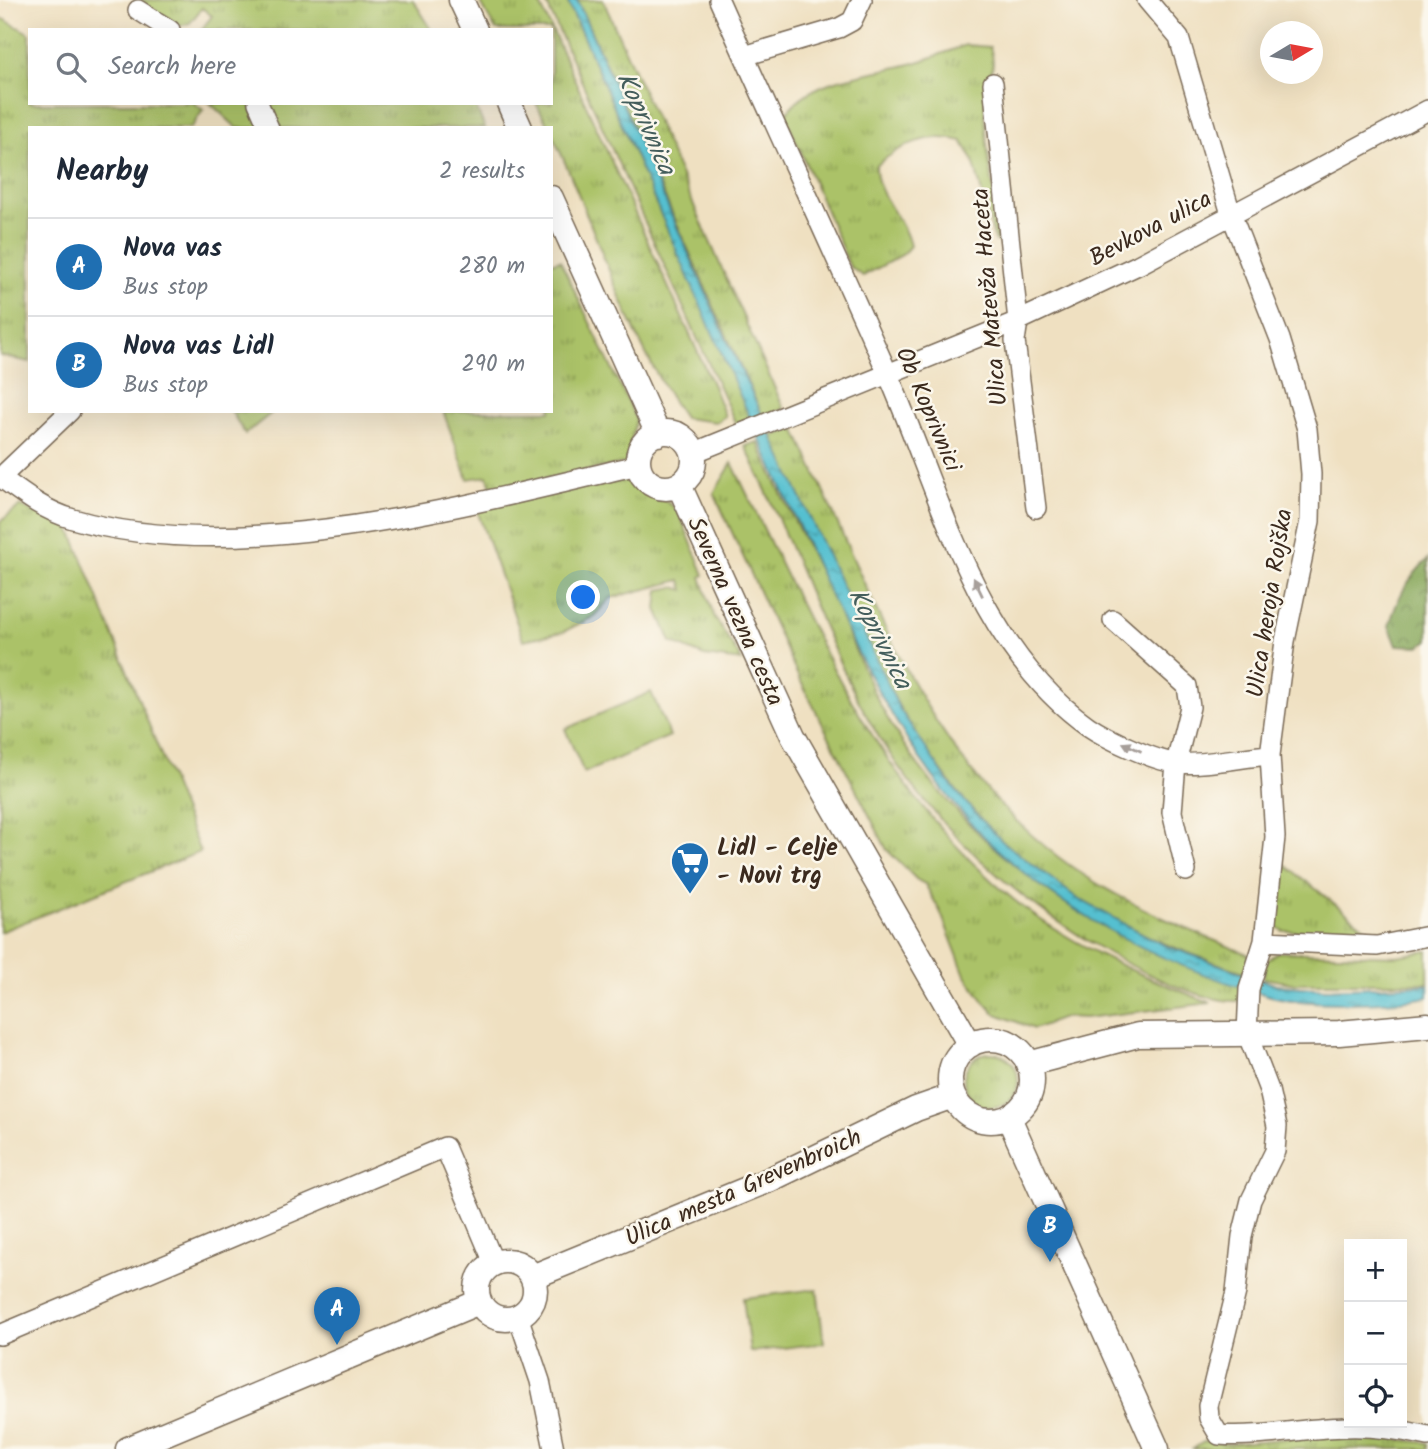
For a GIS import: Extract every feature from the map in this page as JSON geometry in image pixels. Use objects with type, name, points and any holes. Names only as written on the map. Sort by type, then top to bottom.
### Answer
[{"type":"street","points":[[461,0],[474,28]]},
{"type":"street","name":"Ob Koprivnici","points":[[719,0],[889,376],[964,558],[990,611],[1027,667],[1089,727],[1150,756],[1176,763],[1270,755]]},
{"type":"street","points":[[744,56],[838,28],[852,21],[862,0]]},
{"type":"street","name":"Ulica heroja Rojška","points":[[1147,0],[1179,38],[1231,214],[1280,339],[1307,429],[1311,474],[1310,522],[1285,641],[1270,755],[1275,837],[1261,948],[1249,989],[1247,1033]]},
{"type":"street","points":[[138,10],[167,28]]},
{"type":"street","name":"Ulica Matevža Haceta","points":[[993,83],[1018,321],[1015,341],[1036,508]]},
{"type":"street","points":[[259,105],[268,126]]},
{"type":"street","points":[[510,105],[519,126]]},
{"type":"street","name":"Bevkova ulica","points":[[693,453],[889,376],[1018,321],[1138,265],[1428,110]]},
{"type":"street","points":[[553,202],[658,434]]},
{"type":"street","points":[[68,413],[0,477],[31,501],[72,519],[158,537],[258,534],[363,524],[638,465]]},
{"type":"street","points":[[658,434],[676,434],[683,438],[693,453],[692,471],[679,485],[661,488],[652,484],[645,479],[638,465],[643,444],[658,434]]},
{"type":"street","name":"Severna vezna cesta","points":[[679,485],[793,736],[970,1045]]},
{"type":"street","points":[[1113,620],[1187,686],[1191,707],[1176,763],[1171,812],[1186,871]]},
{"type":"street","points":[[1261,948],[1377,946],[1428,936]]},
{"type":"street","points":[[1028,1064],[1138,1035],[1339,1033],[1428,1025]]},
{"type":"street","points":[[1247,1033],[1269,1090],[1277,1126],[1275,1151],[1251,1200],[1242,1236],[1236,1293],[1208,1406],[1209,1418],[1219,1435],[1287,1434],[1345,1426],[1396,1429],[1428,1436]]},
{"type":"street","points":[[996,1040],[1021,1052],[1028,1064],[1031,1088],[1019,1111],[1009,1118],[983,1121],[970,1116],[953,1096],[950,1073],[961,1053],[970,1045],[996,1040]]},
{"type":"street","name":"Ulica mesta Grevenbroich","points":[[532,1277],[769,1180],[916,1109],[953,1096]]},
{"type":"street","points":[[1009,1118],[1157,1449]]},
{"type":"street","points":[[0,1335],[445,1147],[494,1263]]},
{"type":"street","points":[[503,1260],[520,1264],[532,1277],[534,1295],[531,1303],[518,1316],[500,1318],[492,1315],[479,1301],[477,1283],[480,1275],[494,1263],[503,1260]]},
{"type":"street","points":[[128,1449],[479,1301]]},
{"type":"street","points":[[518,1316],[540,1381],[554,1449]]},
{"type":"green space","points":[[138,0],[413,0],[431,28],[203,28],[212,16],[202,8],[190,23],[180,26]]},
{"type":"green space","points":[[479,0],[538,0],[551,28],[495,28]]},
{"type":"green space","points":[[545,0],[567,0],[752,422],[738,429]]},
{"type":"green space","points":[[577,0],[603,0],[784,409],[763,417]]},
{"type":"green space","points":[[0,17],[28,33],[28,105],[197,105],[203,110],[192,126],[28,126],[28,362],[0,356]]},
{"type":"green space","points":[[553,32],[713,386],[725,416],[716,422],[684,418],[661,381],[622,303],[553,137],[553,126],[548,126],[537,105],[553,105]]},
{"type":"green space","points":[[966,45],[990,47],[992,54],[993,65],[985,95],[985,116],[1001,242],[995,241],[973,160],[962,141],[927,139],[906,146],[876,166],[880,187],[910,246],[902,255],[863,276],[850,267],[785,115],[796,102],[826,84],[914,63]]},
{"type":"green space","points":[[212,105],[250,105],[261,126],[235,126]]},
{"type":"green space","points":[[263,105],[475,105],[484,126],[271,126]]},
{"type":"green space","points":[[560,260],[636,419],[626,463],[492,489],[487,476],[468,479],[444,413],[553,413],[553,262]]},
{"type":"green space","points":[[232,413],[271,413],[245,434]]},
{"type":"green space","points":[[795,429],[881,620],[912,681],[948,739],[989,793],[1039,842],[1098,884],[1193,932],[1252,956],[1247,973],[1148,936],[1085,904],[1027,864],[962,797],[927,751],[896,702],[842,597],[772,436]]},
{"type":"green space","points":[[758,442],[834,601],[875,696],[924,773],[961,816],[1001,854],[1044,887],[1090,917],[1139,943],[1190,967],[1243,987],[1238,1001],[1208,997],[1173,985],[1123,961],[1071,930],[1033,904],[998,875],[933,811],[880,738],[842,667],[745,446]]},
{"type":"green space","points":[[732,463],[823,649],[856,709],[893,767],[935,822],[982,872],[1056,930],[1120,965],[1211,1003],[1085,1018],[1066,1017],[1034,1029],[994,1013],[965,975],[940,911],[925,884],[917,880],[887,850],[797,674],[714,493]]},
{"type":"green space","points":[[630,476],[678,510],[704,575],[701,577],[714,616],[742,661],[704,656],[671,642],[657,609],[659,590],[674,587],[684,590],[681,580],[611,598],[593,617],[563,632],[523,640],[478,513],[481,508]]},
{"type":"green space","points":[[20,506],[70,528],[200,852],[0,932],[0,522]]},
{"type":"green space","points":[[1428,559],[1428,641],[1419,646],[1397,645],[1389,626],[1392,616],[1409,582]]},
{"type":"green space","points":[[651,692],[670,736],[584,773],[565,729]]},
{"type":"green space","points":[[1284,864],[1372,933],[1283,931],[1277,927],[1275,919]]},
{"type":"green space","points":[[1428,951],[1428,983],[1291,983],[1263,978],[1267,960],[1278,952],[1397,956]]},
{"type":"green space","points":[[991,1053],[1010,1061],[1018,1080],[1010,1099],[991,1107],[972,1099],[964,1080],[972,1061]]},
{"type":"green space","points":[[817,1289],[824,1343],[750,1352],[743,1298]]},
{"type":"green space","points":[[1344,1433],[1428,1443],[1428,1449],[1193,1449],[1205,1441],[1229,1444]]},
{"type":"water","points":[[567,0],[577,0],[721,327],[899,708],[947,780],[975,813],[1003,842],[1077,898],[1164,945],[1276,985],[1325,989],[1428,985],[1428,997],[1349,1003],[1287,999],[1227,983],[1183,966],[1140,947],[1059,899],[987,840],[956,806],[904,733],[881,695],[840,615]]},
{"type":"place","name":"Lidl - Celje - Novi trg","points":[[690,895]]},
{"type":"place","name":"Nova vas Lidl","points":[[1050,1262]]},
{"type":"place","name":"Nova vas","points":[[337,1345]]},
{"type":"water label","name":"Koprivnica","points":[[647,123]]},
{"type":"water label","name":"Koprivnica","points":[[881,638]]}]
